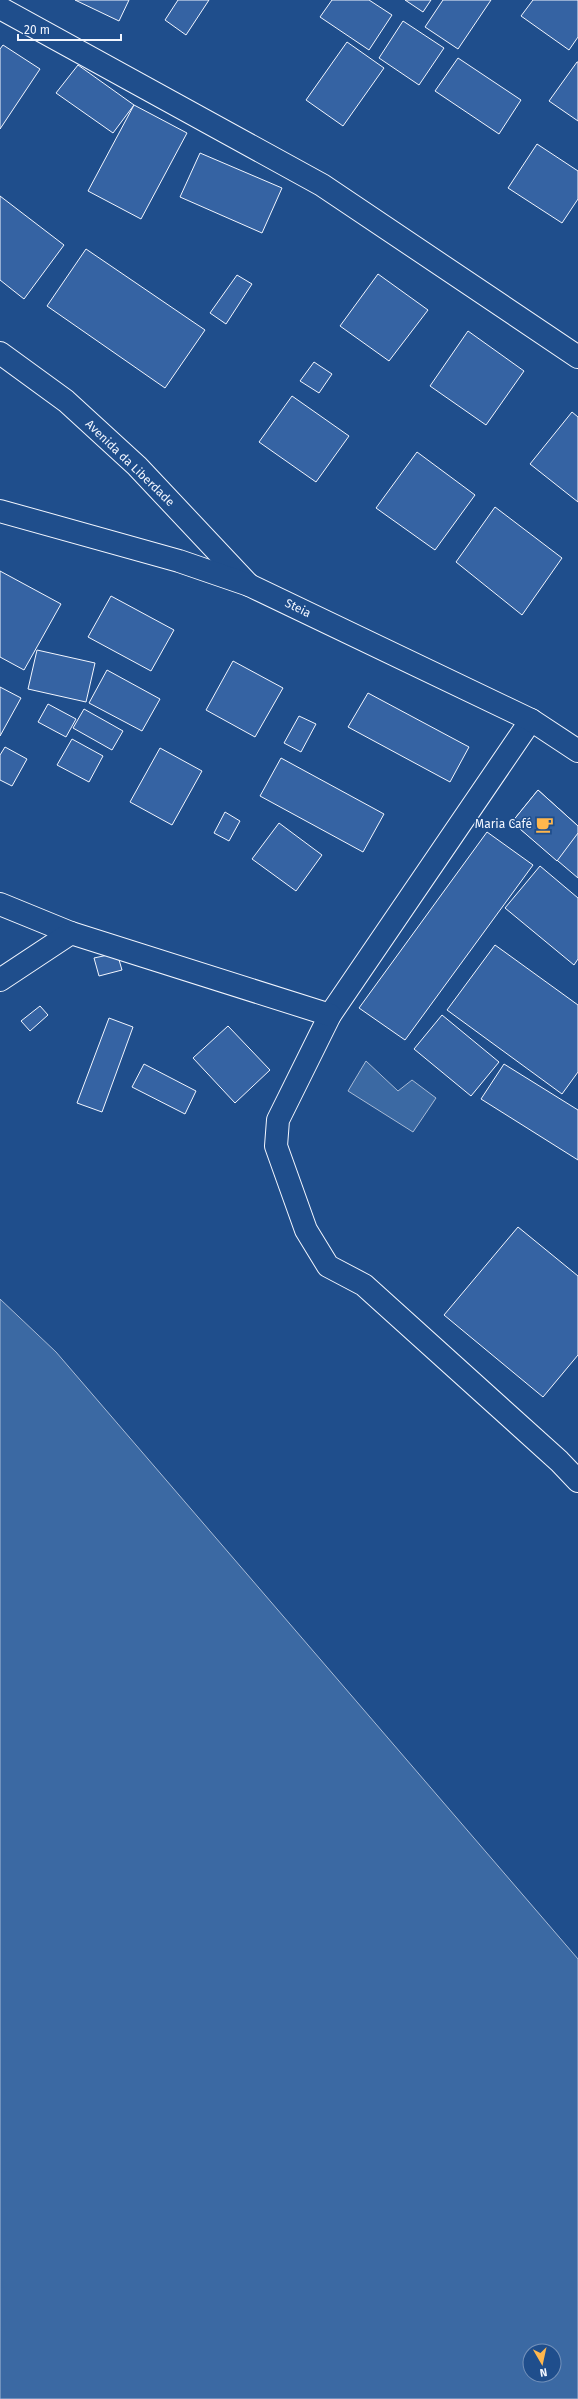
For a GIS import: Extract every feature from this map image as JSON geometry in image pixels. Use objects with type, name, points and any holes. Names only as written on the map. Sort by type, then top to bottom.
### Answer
[{"type":"street","points":[[0,8],[322,185],[578,357]]},
{"type":"street","name":"Avenida da Liberdade","points":[[0,353],[66,401],[137,466],[249,585]]},
{"type":"street","name":"Steia","points":[[0,511],[178,561],[249,585],[531,720],[578,751]]},
{"type":"street","points":[[531,720],[330,1015],[278,1120],[276,1146],[306,1230],[328,1266],[364,1285],[558,1461],[578,1482]]},
{"type":"street","points":[[0,904],[71,933],[330,1015]]},
{"type":"street","points":[[0,980],[71,933]]},
{"type":"water","points":[[366,1061],[398,1091],[412,1080],[436,1098],[413,1132],[348,1091]]},
{"type":"water","points":[[0,1299],[56,1352],[578,1959],[578,2399],[0,2399]]},
{"type":"building","points":[[75,0],[129,0],[119,21]]},
{"type":"building","points":[[178,0],[209,0],[186,35],[165,20]]},
{"type":"building","points":[[332,0],[369,0],[392,15],[369,50],[320,17]]},
{"type":"building","points":[[405,0],[431,0],[423,12]]},
{"type":"building","points":[[443,0],[491,0],[458,49],[425,27]]},
{"type":"building","points":[[533,0],[578,0],[578,37],[569,50],[521,16]]},
{"type":"building","points":[[403,21],[444,48],[419,85],[379,58]]},
{"type":"building","points":[[347,42],[384,68],[343,126],[306,100]]},
{"type":"building","points":[[3,45],[40,69],[0,129],[0,49]]},
{"type":"building","points":[[458,58],[521,100],[499,134],[435,91]]},
{"type":"building","points":[[578,62],[578,121],[549,101]]},
{"type":"building","points":[[78,65],[134,105],[113,133],[56,93]]},
{"type":"building","points":[[134,105],[187,133],[141,219],[88,191]]},
{"type":"building","points":[[537,144],[578,171],[578,199],[562,223],[508,188]]},
{"type":"building","points":[[200,153],[282,188],[262,233],[180,197]]},
{"type":"building","points":[[0,196],[64,245],[24,299],[0,280]]},
{"type":"building","points":[[86,249],[205,330],[165,388],[47,306]]},
{"type":"building","points":[[378,274],[428,310],[389,361],[340,326]]},
{"type":"building","points":[[237,275],[252,284],[226,324],[210,313]]},
{"type":"building","points":[[468,331],[524,371],[486,425],[430,386]]},
{"type":"building","points":[[314,362],[332,374],[319,393],[300,381]]},
{"type":"building","points":[[292,396],[349,436],[316,482],[259,442]]},
{"type":"building","points":[[572,412],[578,417],[578,502],[530,464]]},
{"type":"building","points":[[417,452],[475,495],[435,550],[376,508]]},
{"type":"building","points":[[495,507],[562,558],[522,615],[456,562]]},
{"type":"building","points":[[0,571],[61,604],[24,670],[0,657]]},
{"type":"building","points":[[111,596],[174,630],[151,671],[88,637]]},
{"type":"building","points":[[37,650],[95,663],[86,702],[28,689]]},
{"type":"building","points":[[233,661],[283,688],[255,737],[206,710]]},
{"type":"building","points":[[107,670],[160,699],[142,731],[89,703]]},
{"type":"building","points":[[0,687],[21,698],[0,736]]},
{"type":"building","points":[[368,693],[469,747],[450,782],[348,727]]},
{"type":"building","points":[[48,704],[76,719],[66,737],[38,722]]},
{"type":"building","points":[[84,709],[123,731],[112,750],[73,728]]},
{"type":"building","points":[[299,716],[316,724],[301,752],[284,743]]},
{"type":"building","points":[[72,739],[103,756],[89,782],[57,765]]},
{"type":"building","points":[[5,747],[27,759],[12,786],[0,780],[0,755]]},
{"type":"building","points":[[160,748],[202,771],[172,825],[130,802]]},
{"type":"building","points":[[281,758],[384,814],[363,852],[260,796]]},
{"type":"building","name":"Maria Café","points":[[538,790],[578,826],[578,878],[512,822]]},
{"type":"building","name":"Maria Café","points":[[538,790],[578,826],[578,833],[557,861],[512,822]]},
{"type":"building","points":[[225,812],[240,821],[229,841],[214,833]]},
{"type":"building","points":[[279,823],[322,855],[296,891],[252,859]]},
{"type":"building","points":[[487,832],[533,865],[405,1040],[359,1008]]},
{"type":"building","points":[[540,866],[578,898],[578,959],[574,965],[505,908]]},
{"type":"building","points":[[495,945],[578,1005],[578,1072],[562,1094],[447,1010]]},
{"type":"building","points":[[117,953],[122,970],[99,976],[94,958]]},
{"type":"building","points":[[40,1006],[48,1015],[30,1031],[21,1021]]},
{"type":"building","points":[[442,1015],[499,1062],[471,1096],[414,1049]]},
{"type":"building","points":[[109,1018],[133,1027],[102,1112],[77,1103]]},
{"type":"building","points":[[228,1026],[270,1070],[235,1103],[193,1058]]},
{"type":"building","points":[[144,1064],[196,1091],[185,1114],[132,1087]]},
{"type":"building","points":[[504,1064],[578,1110],[578,1160],[481,1099]]},
{"type":"building","points":[[518,1227],[578,1276],[578,1355],[543,1397],[444,1315]]},
{"type":"place","name":"Maria Café","points":[[545,824]]}]
